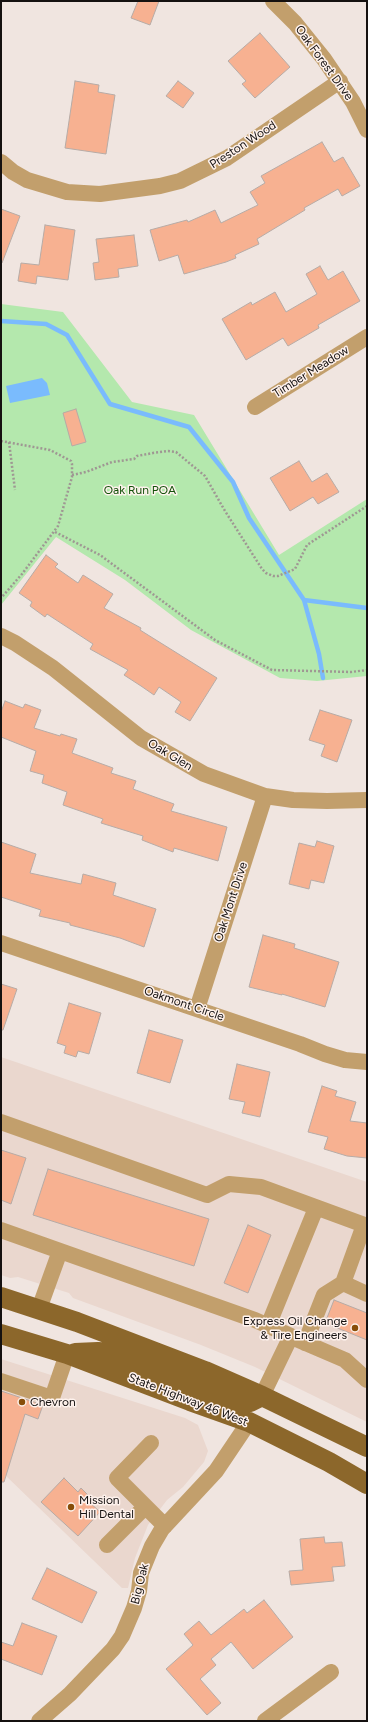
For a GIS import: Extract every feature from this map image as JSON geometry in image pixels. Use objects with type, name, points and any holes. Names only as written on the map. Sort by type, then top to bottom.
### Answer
[{"type":"main road","points":[[1,1297],[142,1346],[205,1371],[262,1396],[367,1447]]},
{"type":"main road","name":"State Highway 46 West","points":[[1,1334],[67,1354],[249,1422],[329,1462],[367,1484]]},
{"type":"main road","points":[[67,1354],[98,1352],[112,1353],[235,1404],[250,1402],[262,1396]]},
{"type":"main road","points":[[249,1422],[257,1412],[266,1412],[367,1462]]},
{"type":"street","name":"Oak Forest Drive","points":[[273,1],[295,23],[340,81],[367,130]]},
{"type":"street","name":"Preston Wood","points":[[1,162],[13,172],[28,180],[66,192],[100,194],[160,186],[180,181],[226,158],[340,81]]},
{"type":"street","name":"Timber Meadow","points":[[255,407],[367,337]]},
{"type":"street","name":"Oak Glen","points":[[1,636],[15,643],[53,668],[141,738],[210,777],[265,796],[293,800],[327,802],[367,800]]},
{"type":"street","name":"Oak Mont Drive","points":[[197,1009],[265,796]]},
{"type":"street","name":"Oakmont Circle","points":[[1,943],[326,1054],[345,1060],[367,1062]]},
{"type":"street","points":[[1,1122],[208,1195],[229,1184],[261,1187],[366,1226],[343,1283],[324,1295],[305,1343]]},
{"type":"street","points":[[268,1326],[316,1208]]},
{"type":"street","points":[[1,1230],[268,1326],[346,1360],[367,1380]]},
{"type":"street","points":[[39,1309],[60,1251]]},
{"type":"street","points":[[343,1283],[367,1294]]},
{"type":"street","points":[[262,1396],[291,1336]]},
{"type":"street","points":[[1,1381],[52,1398],[67,1354]]},
{"type":"street","name":"Big Oak","points":[[39,1721],[70,1694],[103,1659],[122,1636],[134,1608],[146,1560],[152,1546],[165,1526],[216,1471],[249,1422]]},
{"type":"street","points":[[152,1443],[117,1478],[165,1526]]},
{"type":"street","points":[[107,1545],[145,1507]]},
{"type":"street","points":[[264,1721],[331,1672]]},
{"type":"path","points":[[1,441],[54,451],[59,456],[71,461],[72,474],[63,511],[55,532],[1,598]]},
{"type":"path","points":[[9,442],[15,490]]},
{"type":"path","points":[[72,474],[86,472],[112,462],[134,459],[137,456],[153,453],[176,452],[205,476],[225,511],[262,569],[266,573],[278,576],[295,569],[307,545],[367,506]]},
{"type":"path","points":[[55,532],[100,555],[215,640],[272,670],[303,672],[356,672],[367,670]]},
{"type":"shaded area","points":[[1,1057],[367,1182],[367,1422],[255,1367],[201,1345],[73,1298],[69,1293],[18,1277],[10,1278],[1,1275]]},
{"type":"shaded area","points":[[1,1359],[185,1418],[198,1425],[208,1451],[204,1462],[183,1487],[167,1500],[148,1525],[135,1558],[128,1588],[122,1588],[5,1475],[1,1478]]},
{"type":"green space","name":"Oak Run POA","points":[[1,304],[63,312],[132,402],[194,415],[279,555],[367,499],[367,676],[317,681],[280,678],[191,630],[125,580],[56,537],[1,605]]},
{"type":"water","points":[[42,378],[47,383],[50,395],[10,403],[6,386]]},
{"type":"building","points":[[138,1],[159,1],[150,25],[131,18]]},
{"type":"building","points":[[260,33],[290,67],[255,98],[242,84],[246,81],[228,61]]},
{"type":"building","points":[[75,81],[99,85],[98,92],[115,95],[106,154],[65,148]]},
{"type":"building","points":[[178,81],[194,93],[183,108],[166,96]]},
{"type":"building","points":[[322,142],[334,162],[343,157],[360,186],[342,196],[338,189],[304,208],[305,210],[257,239],[259,244],[235,255],[236,258],[226,262],[184,274],[178,255],[159,261],[150,230],[187,220],[188,222],[215,210],[221,223],[258,205],[250,192],[265,183],[261,176]]},
{"type":"building","points":[[1,209],[20,216],[2,263],[1,263]]},
{"type":"building","points":[[45,225],[75,230],[68,280],[37,276],[36,284],[18,281],[21,263],[39,265]]},
{"type":"building","points":[[134,235],[138,266],[118,269],[119,277],[95,280],[93,263],[99,262],[96,239]]},
{"type":"building","points":[[320,266],[328,280],[343,271],[360,301],[318,325],[319,328],[288,346],[283,338],[246,360],[222,319],[251,302],[252,305],[275,292],[286,312],[317,294],[306,274]]},
{"type":"building","points":[[76,409],[86,442],[72,446],[63,413]]},
{"type":"building","points":[[299,461],[312,482],[327,473],[339,492],[318,504],[313,497],[290,511],[270,478]]},
{"type":"building","points":[[46,555],[58,564],[55,567],[78,583],[83,575],[113,594],[104,608],[141,628],[140,630],[217,678],[190,721],[175,712],[181,702],[159,687],[154,695],[124,675],[128,670],[90,649],[93,644],[47,614],[45,617],[30,606],[32,602],[19,593]]},
{"type":"building","points":[[5,701],[23,708],[25,704],[41,710],[34,728],[60,736],[61,734],[77,739],[72,753],[113,768],[111,773],[136,781],[133,789],[174,804],[171,811],[227,827],[218,861],[174,848],[173,852],[142,840],[143,836],[101,823],[103,819],[63,805],[67,792],[42,783],[44,775],[30,771],[36,751],[1,737],[1,712]]},
{"type":"building","points":[[320,710],[352,720],[337,762],[321,756],[325,745],[309,740]]},
{"type":"building","points":[[317,841],[334,846],[324,883],[311,880],[309,889],[289,884],[299,843],[315,847]]},
{"type":"building","points":[[1,842],[36,854],[30,873],[81,884],[83,874],[116,883],[113,895],[156,909],[144,947],[120,938],[70,925],[70,923],[39,916],[41,910],[1,897]]},
{"type":"building","points":[[263,935],[295,944],[294,948],[339,962],[325,1007],[282,994],[249,987]]},
{"type":"building","points":[[1,984],[17,989],[3,1030],[1,1030]]},
{"type":"building","points":[[69,1003],[101,1013],[89,1054],[78,1051],[76,1057],[64,1053],[66,1046],[57,1043]]},
{"type":"building","points":[[149,1030],[183,1040],[170,1083],[137,1073]]},
{"type":"building","points":[[237,1064],[270,1072],[260,1117],[242,1113],[245,1102],[229,1099]]},
{"type":"building","points":[[322,1086],[337,1091],[335,1096],[356,1102],[350,1121],[367,1123],[367,1158],[347,1156],[324,1149],[328,1137],[308,1132]]},
{"type":"building","points":[[1,1150],[26,1158],[11,1204],[1,1200]]},
{"type":"building","points":[[48,1169],[209,1219],[194,1266],[33,1215]]},
{"type":"building","points":[[248,1225],[271,1235],[248,1293],[224,1283]]},
{"type":"building","points":[[334,1300],[367,1313],[367,1340],[325,1323]]},
{"type":"building","points":[[1,1391],[43,1405],[38,1419],[25,1414],[4,1482],[1,1482]]},
{"type":"building","name":"Mission Hill Dental","points":[[64,1478],[78,1492],[81,1488],[90,1497],[87,1500],[100,1512],[78,1536],[41,1502]]},
{"type":"building","points":[[324,1537],[325,1543],[342,1542],[345,1566],[332,1567],[334,1581],[291,1585],[289,1571],[303,1570],[300,1539]]},
{"type":"building","points":[[47,1568],[97,1592],[82,1623],[32,1599]]},
{"type":"building","points":[[264,1600],[293,1637],[253,1669],[231,1642],[211,1659],[216,1665],[200,1679],[221,1703],[207,1715],[166,1669],[193,1645],[184,1634],[199,1621],[211,1635],[244,1609],[247,1613]]},
{"type":"building","points":[[22,1623],[57,1636],[42,1675],[1,1659],[1,1642],[13,1646]]},
{"type":"waterway","points":[[1,321],[46,324],[67,335],[110,404],[189,427],[233,482],[249,518],[304,600],[319,654],[323,678]]},
{"type":"waterway","points":[[304,600],[367,608]]},
{"type":"place","name":"Express Oil Change & Tire Engineers","points":[[355,1328]]},
{"type":"place","name":"Chevron","points":[[22,1402]]},
{"type":"place","name":"Mission Hill Dental","points":[[71,1507]]}]
